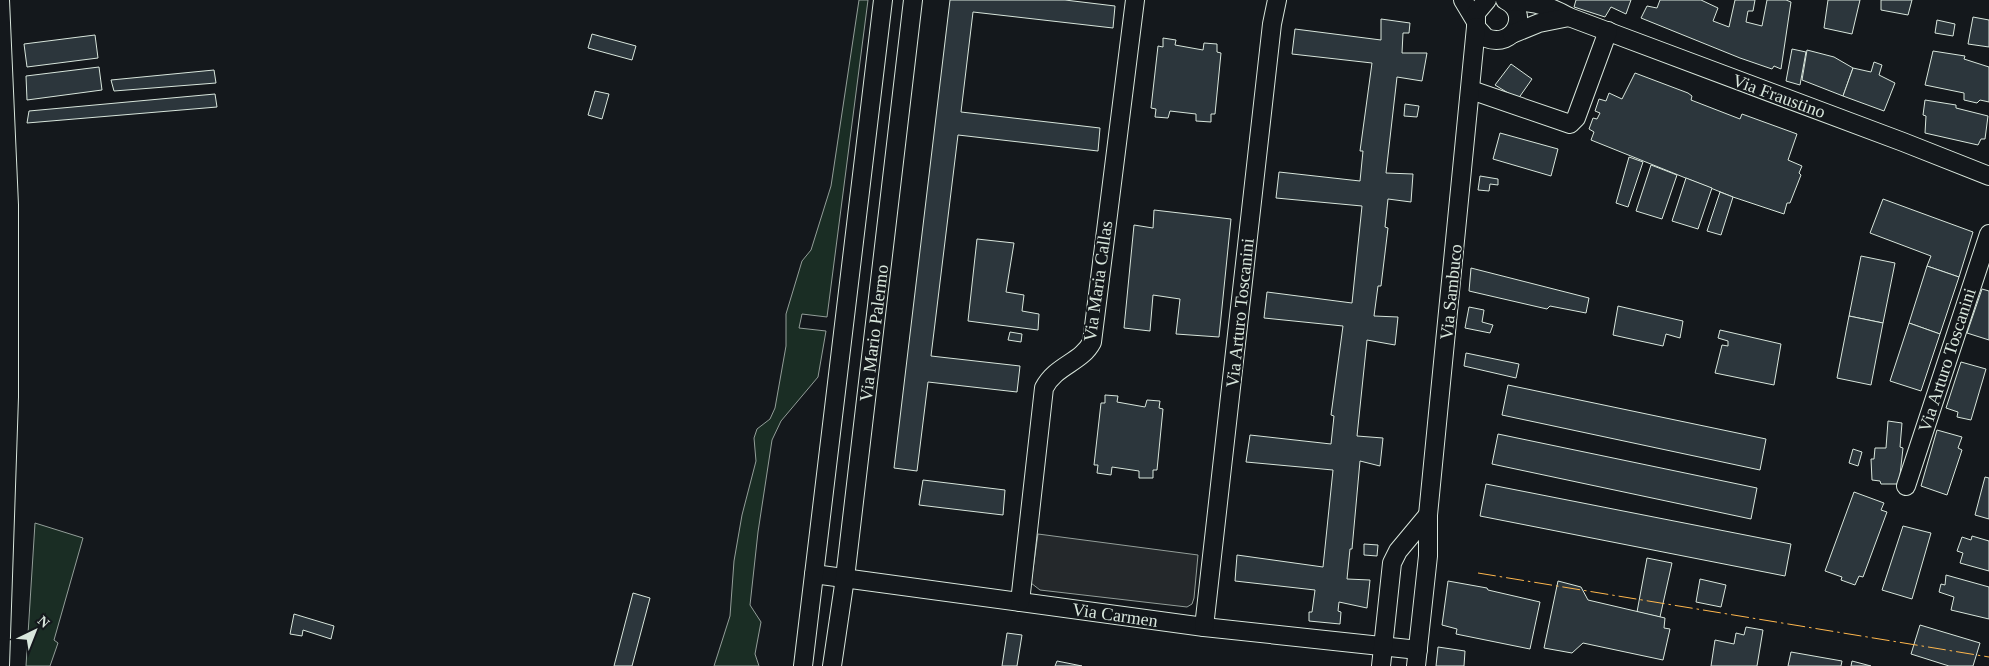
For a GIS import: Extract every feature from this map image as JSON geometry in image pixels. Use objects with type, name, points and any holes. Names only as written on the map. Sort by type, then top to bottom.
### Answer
[{"type":"street","points":[[0,0],[9,205],[9,397],[0,666]]},
{"type":"street","name":"Via Mario Palermo","points":[[803,666],[883,0]]},
{"type":"street","name":"Via Mario Palermo","points":[[832,666],[845,578],[913,0]]},
{"type":"street","name":"Via Maria Callas","points":[[1020,602],[1044,388],[1055,372],[1082,355],[1092,342],[1135,0]]},
{"type":"street","name":"Via Arturo Toscanini","points":[[1204,627],[1272,24],[1277,0]]},
{"type":"street","points":[[1463,0],[1486,38],[1506,38],[1539,23],[1569,17]]},
{"type":"street","points":[[1476,23],[1479,7],[1487,0]]},
{"type":"street","name":"Via Fraustino","points":[[1507,1],[1526,0],[1556,9],[1569,17],[1989,176]]},
{"type":"street","points":[[1472,68],[1506,38],[1518,21],[1517,14],[1507,1]]},
{"type":"street","name":"Via Sambuco","points":[[1417,658],[1428,556],[1428,515],[1471,90],[1476,23]]},
{"type":"street","points":[[1471,90],[1570,124],[1576,118],[1608,31]]},
{"type":"street","name":"Via Arturo Toscanini","points":[[1906,486],[1989,234]]},
{"type":"street","points":[[1381,666],[1392,563],[1398,551],[1428,515]]},
{"type":"street","name":"Via Carmen","points":[[814,574],[1204,627],[1384,646],[1417,658]]},
{"type":"green space","points":[[859,0],[868,0],[827,317],[802,314],[799,328],[826,331],[818,377],[781,421],[772,440],[758,532],[750,605],[761,622],[755,654],[759,666],[714,666],[730,616],[734,561],[742,515],[756,461],[754,438],[757,429],[770,419],[775,408],[786,346],[786,314],[802,261],[811,250],[831,186]]},
{"type":"green space","points":[[35,523],[83,538],[54,640],[58,643],[50,666],[26,666]]},
{"type":"shaded area","points":[[1038,534],[1198,555],[1192,604],[1187,607],[1040,590],[1031,583]]},
{"type":"building","points":[[950,0],[1065,0],[1115,6],[1113,28],[973,12],[961,112],[1100,128],[1098,151],[958,135],[931,356],[1020,366],[1017,392],[928,382],[917,471],[894,468]]},
{"type":"building","points":[[1576,0],[1631,0],[1626,14],[1611,7],[1605,17],[1574,7]]},
{"type":"building","points":[[1660,0],[1701,0],[1718,8],[1713,21],[1729,27],[1735,0],[1755,0],[1753,11],[1748,11],[1746,22],[1762,26],[1767,0],[1786,0],[1791,2],[1781,69],[1774,66],[1772,69],[1740,58],[1641,18],[1647,6],[1657,8]]},
{"type":"building","points":[[1828,0],[1860,0],[1852,34],[1824,28]]},
{"type":"building","points":[[1881,0],[1912,0],[1908,15],[1881,10]]},
{"type":"building","points":[[1973,17],[1989,20],[1989,47],[1968,44]]},
{"type":"building","points":[[1381,19],[1410,23],[1409,33],[1403,33],[1402,53],[1427,53],[1422,81],[1397,77],[1386,173],[1413,174],[1411,202],[1388,199],[1385,227],[1388,228],[1381,286],[1378,286],[1374,316],[1398,317],[1395,345],[1367,340],[1357,436],[1383,438],[1380,466],[1360,461],[1352,549],[1350,549],[1347,579],[1370,580],[1367,608],[1339,602],[1338,611],[1341,612],[1340,624],[1309,621],[1309,612],[1312,612],[1315,590],[1235,581],[1237,555],[1323,567],[1333,470],[1246,462],[1250,435],[1331,444],[1334,416],[1331,415],[1343,326],[1264,318],[1267,292],[1352,303],[1362,206],[1276,198],[1279,172],[1360,181],[1363,151],[1360,151],[1372,63],[1292,54],[1295,29],[1381,40]]},
{"type":"building","points":[[1937,20],[1955,24],[1953,36],[1935,33]]},
{"type":"building","points":[[592,34],[636,46],[632,60],[588,48]]},
{"type":"building","points":[[95,35],[98,58],[27,67],[24,44]]},
{"type":"building","points":[[1163,38],[1176,40],[1175,45],[1203,50],[1204,43],[1217,44],[1217,52],[1221,53],[1215,114],[1211,114],[1211,122],[1196,121],[1196,114],[1170,111],[1168,118],[1155,117],[1156,109],[1151,108],[1158,46],[1163,47]]},
{"type":"building","points":[[1792,49],[1806,52],[1800,85],[1786,81]]},
{"type":"building","points":[[1807,50],[1834,57],[1853,68],[1843,96],[1802,80]]},
{"type":"building","points":[[1933,51],[1965,56],[1964,59],[1989,67],[1989,102],[1980,100],[1977,103],[1964,100],[1964,93],[1925,85]]},
{"type":"building","points":[[1874,62],[1882,65],[1879,75],[1895,83],[1884,111],[1843,96],[1853,68],[1871,72]]},
{"type":"building","points":[[1511,64],[1532,79],[1518,99],[1495,85]]},
{"type":"building","points":[[99,67],[102,90],[27,100],[26,76]]},
{"type":"building","points":[[214,70],[216,83],[114,91],[111,80]]},
{"type":"building","points":[[1635,73],[1688,93],[1692,96],[1691,100],[1740,119],[1742,114],[1797,134],[1788,160],[1802,166],[1799,173],[1801,175],[1790,203],[1787,203],[1784,214],[1733,197],[1591,140],[1594,132],[1589,129],[1593,118],[1597,119],[1600,113],[1595,111],[1599,99],[1606,101],[1609,93],[1622,99]]},
{"type":"building","points":[[595,91],[609,94],[602,119],[588,115]]},
{"type":"building","points":[[215,94],[217,107],[27,123],[29,111]]},
{"type":"building","points":[[1925,100],[1956,105],[1956,108],[1988,116],[1985,139],[1981,139],[1978,145],[1925,133],[1926,116],[1923,115]]},
{"type":"building","points":[[1405,104],[1419,106],[1417,117],[1404,116]]},
{"type":"building","points":[[1500,133],[1558,149],[1551,176],[1493,159]]},
{"type":"building","points":[[1629,157],[1643,162],[1628,207],[1616,203]]},
{"type":"building","points":[[1651,165],[1677,175],[1662,219],[1636,211]]},
{"type":"building","points":[[1480,176],[1498,179],[1498,185],[1490,184],[1489,191],[1478,190]]},
{"type":"building","points":[[1686,178],[1712,188],[1698,229],[1672,221]]},
{"type":"building","points":[[1720,192],[1733,197],[1721,235],[1707,231]]},
{"type":"building","points":[[1883,199],[1973,232],[1959,277],[1927,266],[1931,256],[1870,233]]},
{"type":"building","points":[[1154,210],[1231,219],[1219,337],[1176,334],[1180,299],[1153,295],[1150,331],[1124,328],[1134,225],[1153,228]]},
{"type":"building","points":[[977,239],[1014,243],[1006,292],[1024,295],[1022,311],[1039,314],[1038,330],[968,321]]},
{"type":"building","points":[[1861,256],[1895,263],[1883,323],[1849,316]]},
{"type":"building","points":[[1927,266],[1959,277],[1940,334],[1909,323]]},
{"type":"building","points":[[1471,268],[1589,298],[1586,313],[1550,306],[1547,309],[1469,291]]},
{"type":"building","points":[[1982,289],[1989,291],[1989,340],[1967,333]]},
{"type":"building","points":[[1618,306],[1683,321],[1680,338],[1666,334],[1663,346],[1613,335]]},
{"type":"building","points":[[1469,307],[1484,310],[1482,322],[1493,325],[1490,333],[1465,328]]},
{"type":"building","points":[[1849,316],[1883,323],[1871,385],[1837,378]]},
{"type":"building","points":[[1909,323],[1940,334],[1921,391],[1890,381]]},
{"type":"building","points":[[1720,330],[1781,344],[1774,385],[1715,373],[1722,345],[1728,346],[1728,341],[1718,338]]},
{"type":"building","points":[[1010,332],[1022,334],[1021,342],[1008,340]]},
{"type":"building","points":[[1466,353],[1519,364],[1516,378],[1464,366]]},
{"type":"building","points":[[1961,362],[1986,369],[1971,420],[1957,417],[1958,412],[1946,408]]},
{"type":"building","points":[[1508,385],[1766,439],[1760,470],[1502,415]]},
{"type":"building","points":[[1105,395],[1118,396],[1117,402],[1145,407],[1147,400],[1160,401],[1159,408],[1163,409],[1157,470],[1153,470],[1153,478],[1139,478],[1139,471],[1112,467],[1111,475],[1097,473],[1098,465],[1094,465],[1101,403],[1105,403]]},
{"type":"building","points":[[1888,421],[1902,423],[1900,447],[1903,448],[1899,484],[1881,484],[1880,481],[1872,480],[1871,459],[1874,459],[1875,448],[1886,448]]},
{"type":"building","points":[[1937,430],[1962,437],[1958,448],[1962,450],[1947,495],[1921,486]]},
{"type":"building","points":[[1498,434],[1757,488],[1751,519],[1492,464]]},
{"type":"building","points":[[1853,449],[1862,452],[1858,466],[1849,463]]},
{"type":"building","points":[[1985,477],[1989,478],[1989,519],[1975,515]]},
{"type":"building","points":[[923,480],[1005,490],[1003,515],[919,505]]},
{"type":"building","points":[[1486,484],[1791,544],[1785,576],[1480,516]]},
{"type":"building","points":[[1854,492],[1884,503],[1881,510],[1887,512],[1863,577],[1859,576],[1855,585],[1841,580],[1842,577],[1825,571]]},
{"type":"building","points":[[1903,526],[1931,533],[1912,599],[1882,590]]},
{"type":"building","points":[[1972,536],[1989,541],[1989,571],[1960,563],[1963,553],[1957,551],[1962,537],[1971,540]]},
{"type":"building","points":[[1364,544],[1378,545],[1377,556],[1364,555]]},
{"type":"building","points":[[1647,558],[1672,563],[1660,617],[1637,612]]},
{"type":"building","points":[[1946,575],[1989,587],[1989,619],[1951,610],[1954,597],[1939,592],[1941,584],[1945,585]]},
{"type":"building","points":[[1700,579],[1726,585],[1721,607],[1696,602]]},
{"type":"building","points":[[1448,581],[1487,588],[1488,590],[1540,602],[1530,649],[1456,634],[1457,629],[1442,625]]},
{"type":"building","points":[[1558,581],[1581,587],[1588,600],[1665,618],[1664,628],[1670,629],[1663,660],[1583,643],[1572,653],[1544,648]]},
{"type":"building","points":[[633,593],[650,598],[632,666],[614,666]]},
{"type":"building","points":[[294,614],[334,626],[331,639],[303,630],[302,636],[290,634]]},
{"type":"building","points":[[1920,625],[1980,643],[1973,666],[1949,666],[1911,654]]},
{"type":"building","points":[[1746,627],[1763,630],[1757,666],[1711,666],[1715,640],[1734,644],[1736,633],[1744,635]]},
{"type":"building","points":[[1007,633],[1022,635],[1017,666],[1002,666]]},
{"type":"building","points":[[1438,647],[1465,651],[1464,666],[1436,666]]},
{"type":"building","points":[[1791,652],[1842,661],[1841,666],[1788,666]]},
{"type":"building","points":[[1057,661],[1082,666],[1055,666]]},
{"type":"building","points":[[1852,661],[1871,666],[1851,666]]},
{"type":"power","points":[[1478,573],[1989,657]]}]
